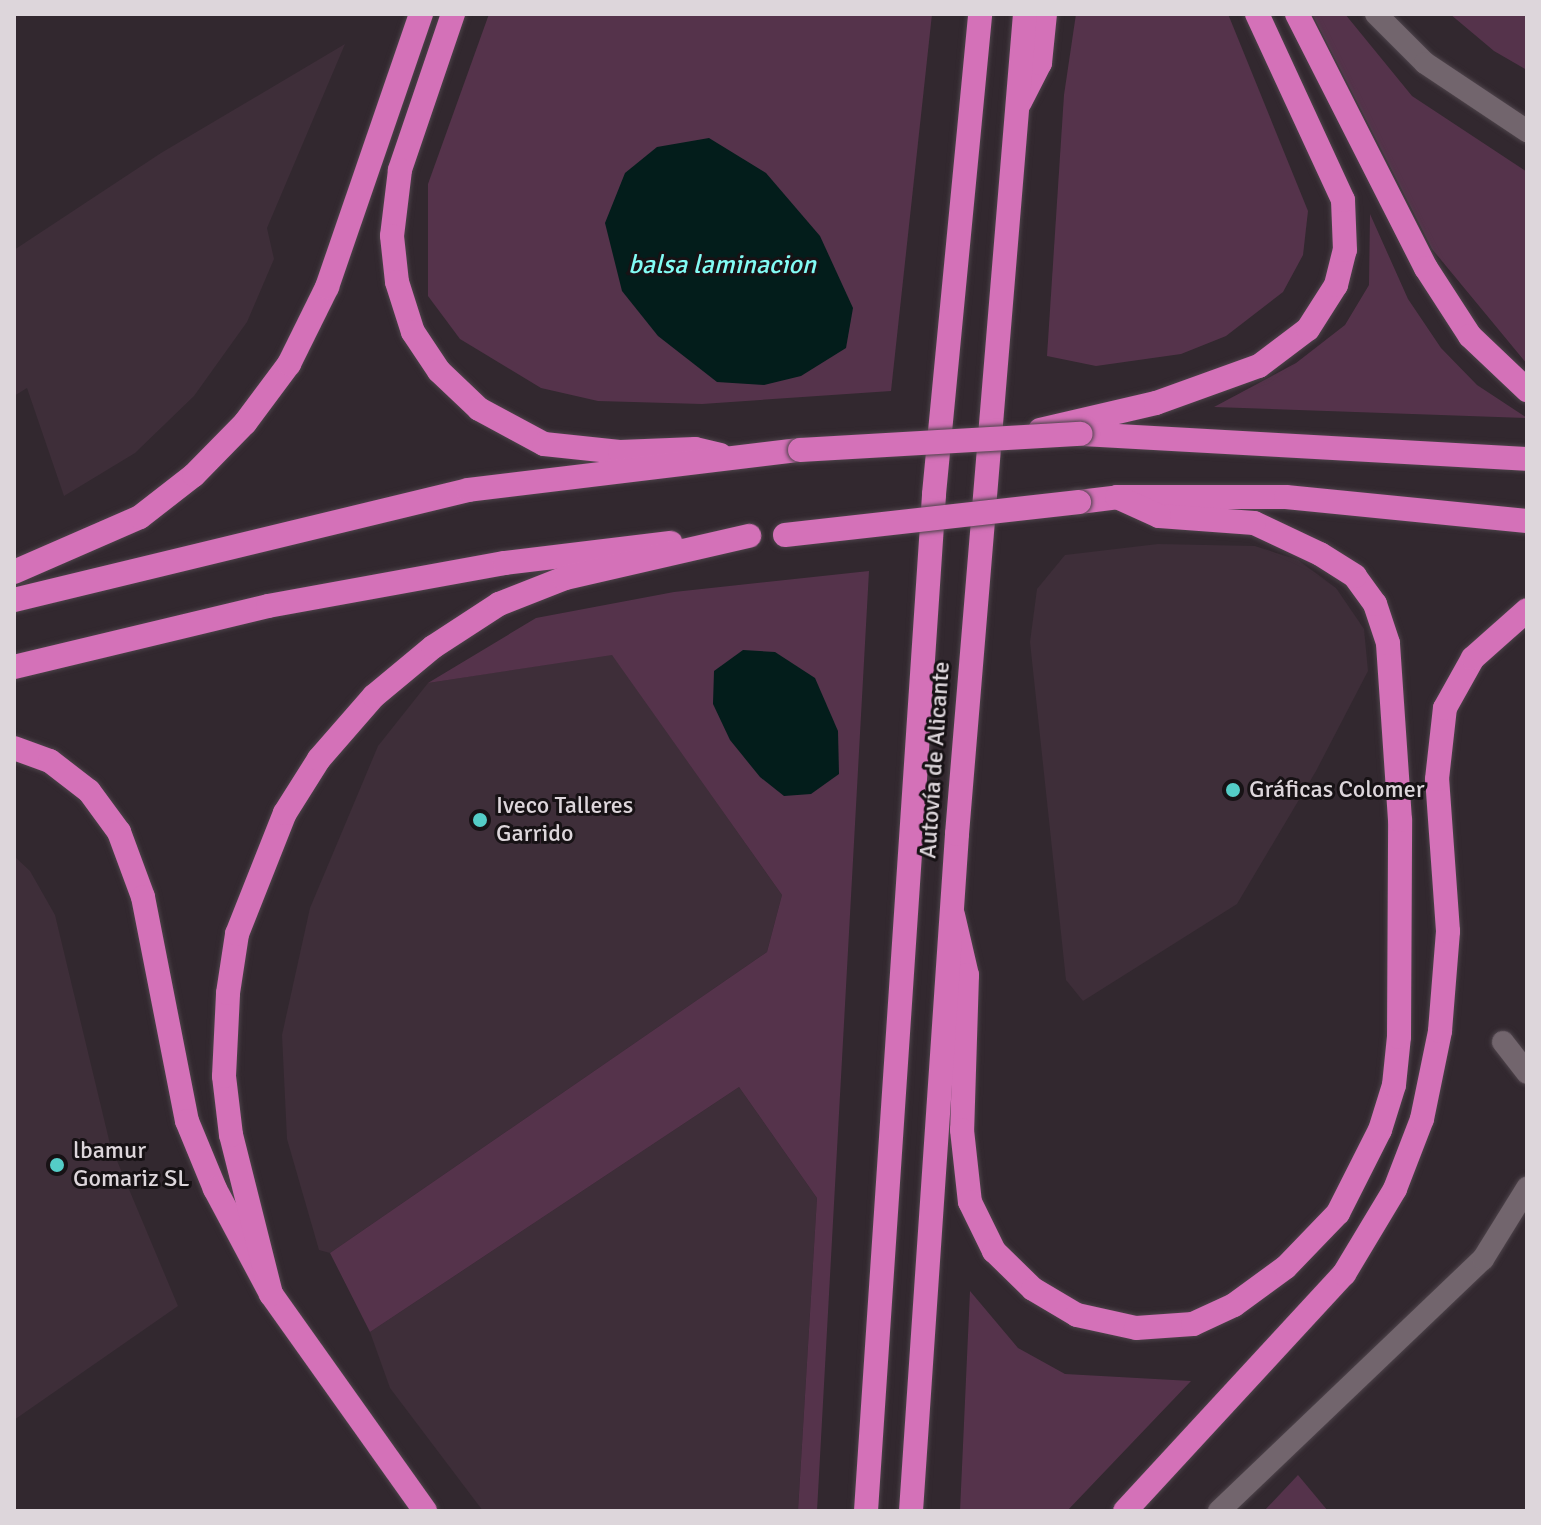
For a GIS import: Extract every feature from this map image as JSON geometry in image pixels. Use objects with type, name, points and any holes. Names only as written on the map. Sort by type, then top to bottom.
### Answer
[{"type":"highway","points":[[14,572],[140,517],[194,475],[245,423],[289,364],[327,287],[421,14]]},
{"type":"highway","points":[[453,14],[400,170],[392,236],[397,282],[413,332],[439,371],[479,409],[544,444],[620,452],[695,449],[738,459]]},
{"type":"highway","name":"Autovía de Alicante","points":[[866,1511],[934,494],[980,14]]},
{"type":"highway","name":"Autovía de Alicante","points":[[911,1511],[1013,114],[1025,14]]},
{"type":"highway","points":[[1013,114],[1040,63],[1045,14]]},
{"type":"highway","points":[[1028,433],[1156,403],[1259,366],[1308,329],[1336,285],[1345,250],[1343,200],[1257,14]]},
{"type":"highway","points":[[1297,14],[1426,268],[1470,336],[1527,390]]},
{"type":"highway","points":[[14,600],[468,490],[800,450],[1028,433],[1527,459]]},
{"type":"highway","points":[[953,915],[967,975],[962,1130],[970,1202],[994,1251],[1033,1289],[1077,1315],[1136,1328],[1193,1324],[1234,1305],[1286,1267],[1338,1213],[1380,1130],[1394,1085],[1399,1037],[1394,692],[1375,604],[1355,576],[1254,523],[1159,516],[1117,497]]},
{"type":"highway","points":[[14,667],[268,606],[490,566],[1117,497],[1286,497],[1527,521]]},
{"type":"highway","points":[[271,1294],[231,1135],[224,1076],[237,934],[285,813],[319,759],[374,696],[433,647],[499,604],[565,578],[749,536]]},
{"type":"highway","points":[[1125,1511],[1344,1274],[1395,1189],[1422,1119],[1440,1031],[1448,931],[1437,779],[1445,708],[1473,658],[1527,610]]},
{"type":"highway","points":[[14,748],[50,761],[89,791],[119,832],[143,897],[187,1121],[215,1189],[271,1294],[425,1511]]},
{"type":"highway","points":[[855,1511],[868,1478]]},
{"type":"street","points":[[1376,14],[1425,63],[1527,131]]},
{"type":"street","points":[[1503,1042],[1527,1073]]},
{"type":"street","points":[[1219,1511],[1483,1259],[1527,1188]]},
{"type":"shaded area","points":[[489,14],[932,14],[891,391],[702,404],[598,401],[541,388],[460,339],[428,296],[428,184]]},
{"type":"shaded area","points":[[1076,14],[1228,14],[1308,211],[1303,255],[1283,292],[1226,336],[1181,354],[1096,366],[1047,356],[1064,95]]},
{"type":"shaded area","points":[[1312,14],[1345,14],[1412,96],[1527,172],[1527,364],[1432,249]]},
{"type":"shaded area","points":[[1450,14],[1527,14],[1527,70],[1494,51]]},
{"type":"shaded area","points":[[345,44],[267,228],[274,259],[247,322],[194,396],[135,453],[64,496],[27,388],[14,396],[14,250],[161,153]]},
{"type":"shaded area","points":[[1370,214],[1408,299],[1441,348],[1477,385],[1527,418],[1214,407],[1296,363],[1345,325],[1369,285]]},
{"type":"shaded area","points":[[1158,544],[1255,546],[1298,560],[1336,588],[1364,629],[1368,671],[1316,771],[1237,904],[1083,1001],[1066,980],[1030,642],[1037,589],[1065,555]]},
{"type":"shaded area","points":[[869,571],[817,1511],[798,1511],[817,1198],[739,1087],[370,1332],[330,1253],[767,952],[782,895],[612,655],[428,683],[536,618],[674,592]]},
{"type":"shaded area","points":[[612,654],[782,895],[767,952],[330,1253],[319,1250],[287,1139],[282,1035],[310,908],[378,746],[428,683]]},
{"type":"shaded area","points":[[14,856],[30,871],[55,915],[110,1144],[178,1306],[14,1420]]},
{"type":"shaded area","points":[[739,1087],[817,1198],[798,1511],[483,1511],[390,1388],[370,1332]]},
{"type":"shaded area","points":[[970,1291],[1018,1348],[1065,1374],[1191,1381],[1067,1511],[960,1511]]},
{"type":"shaded area","points":[[1298,1475],[1328,1511],[1264,1511]]},
{"type":"water","name":"balsa laminacion","points":[[709,138],[766,173],[820,236],[853,308],[846,348],[801,376],[764,385],[717,382],[658,336],[622,291],[605,223],[625,173],[657,147]]},
{"type":"water","points":[[743,650],[775,652],[815,678],[838,731],[839,774],[811,794],[784,796],[760,777],[730,740],[713,704],[714,671]]},
{"type":"place","name":"Gráficas Colomer","points":[[1233,790]]},
{"type":"place","name":"Iveco Talleres Garrido","points":[[480,820]]},
{"type":"place","name":"lbamur Gomariz SL","points":[[57,1165]]}]
